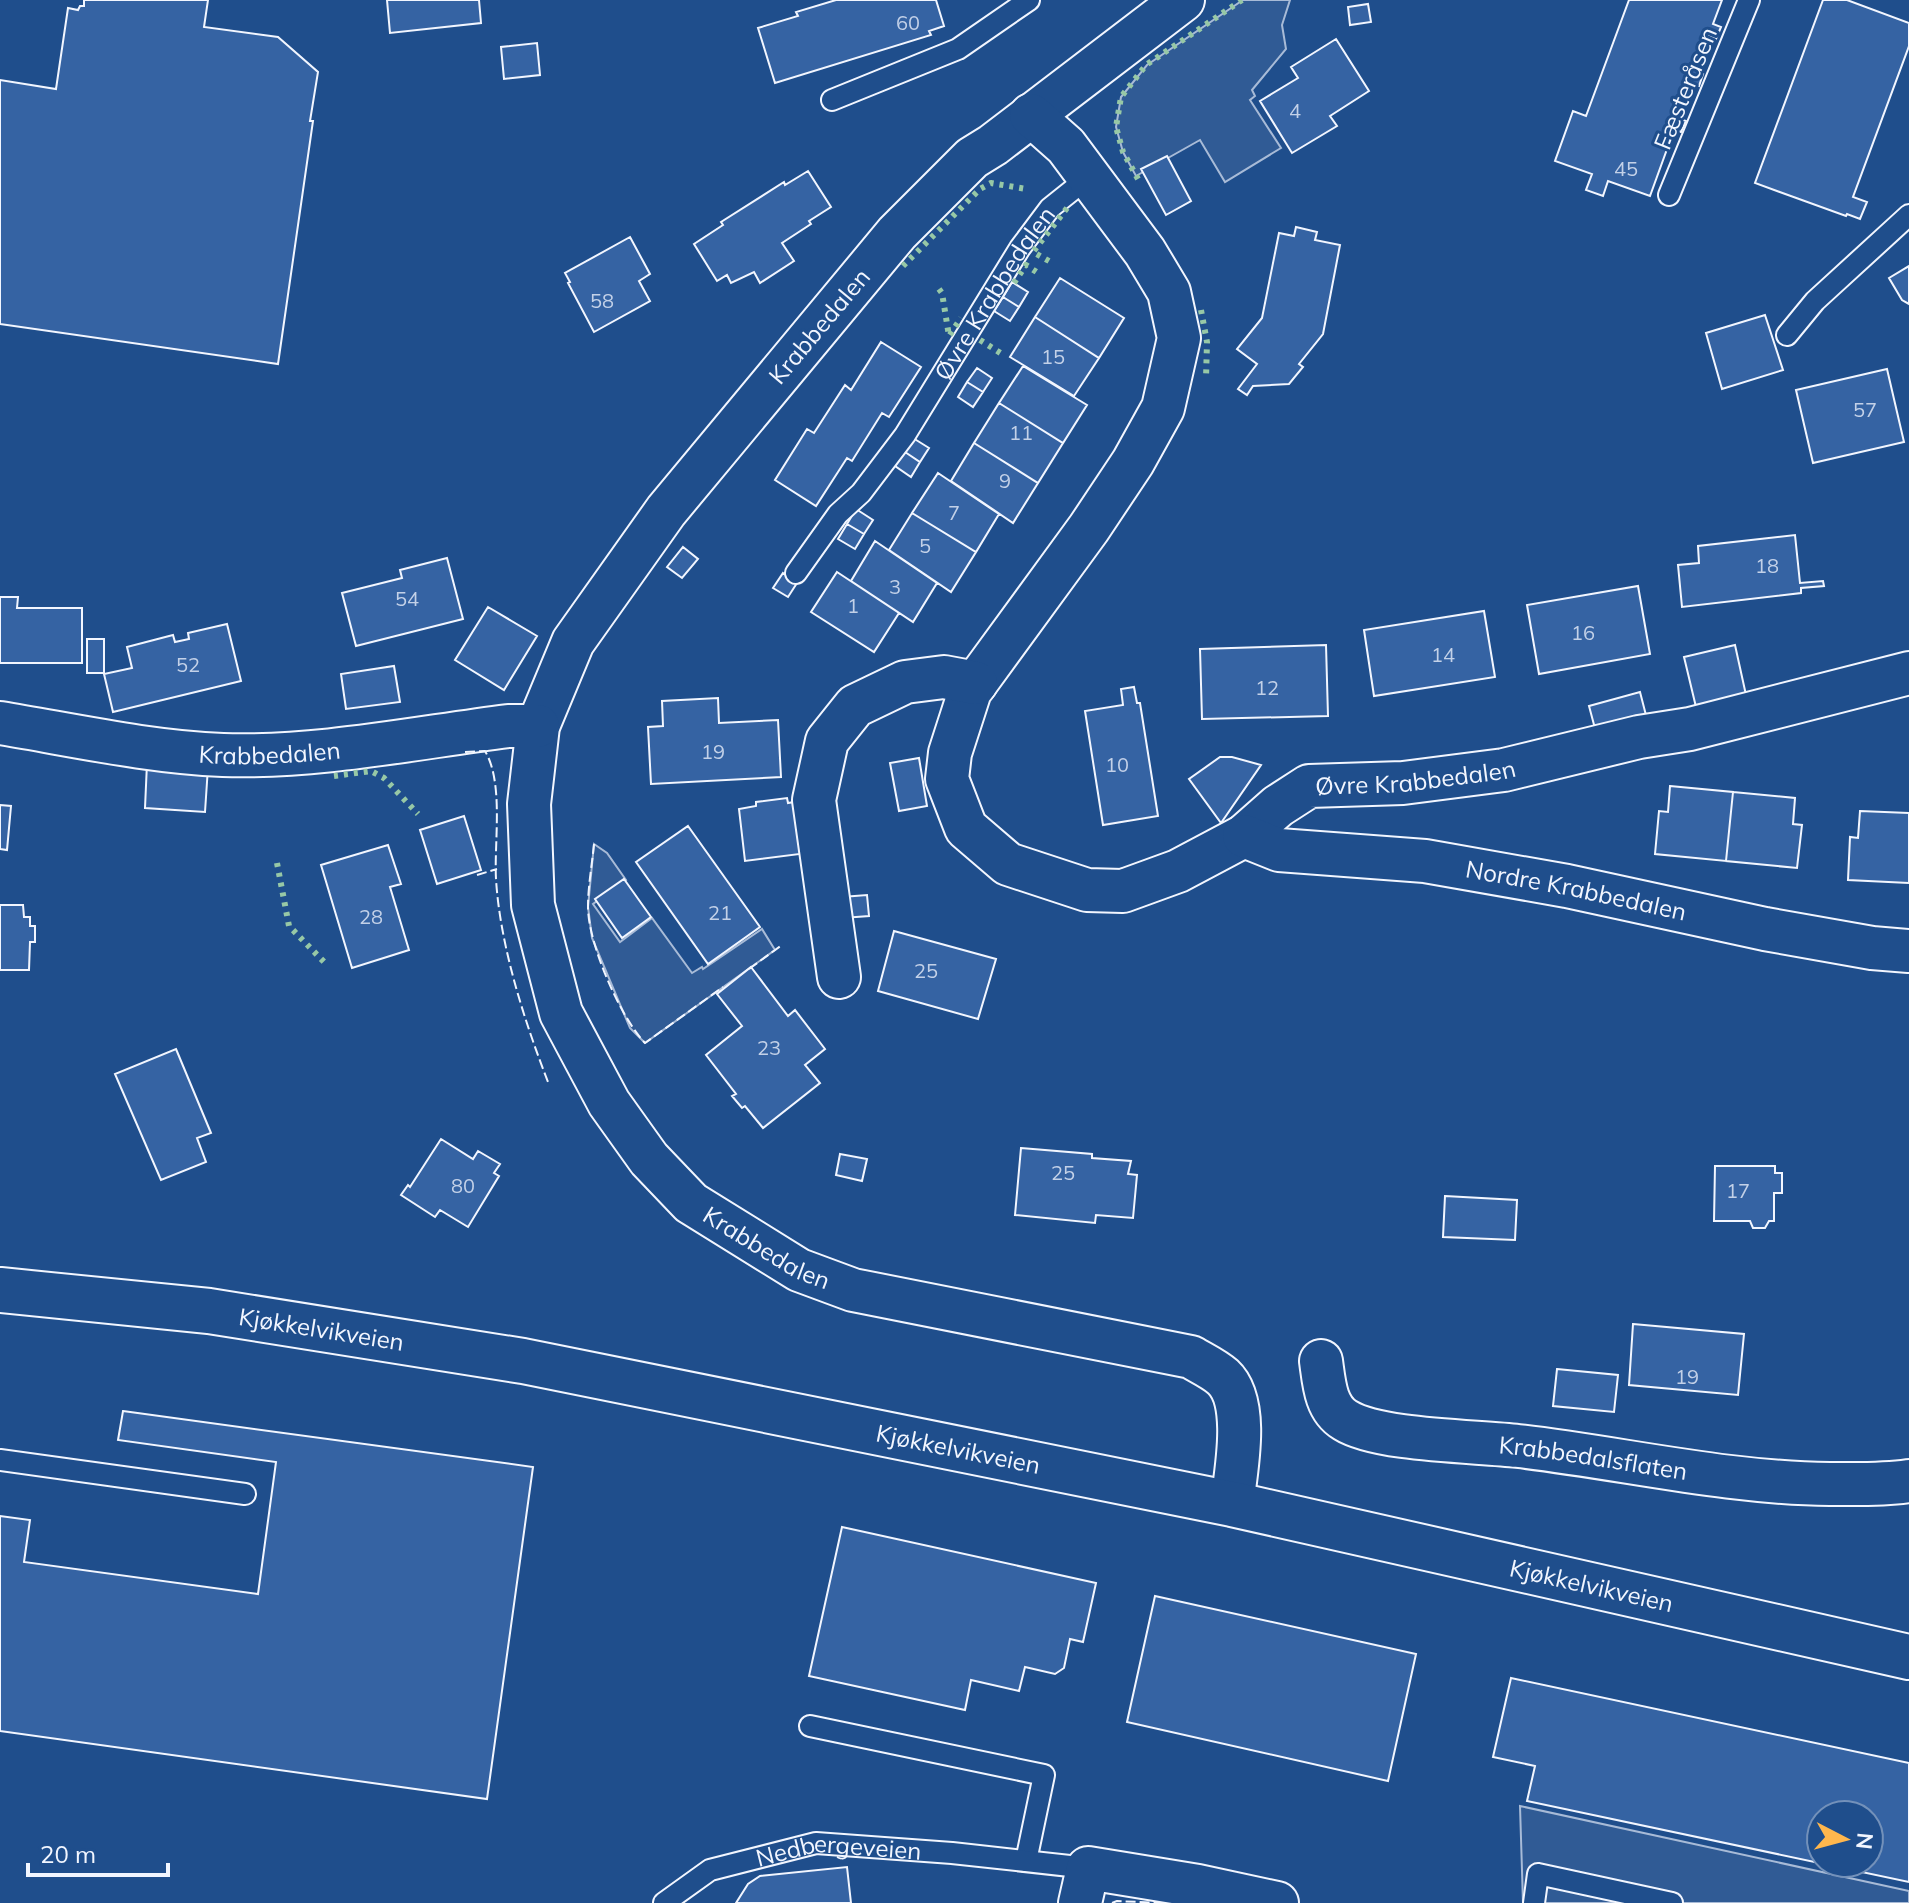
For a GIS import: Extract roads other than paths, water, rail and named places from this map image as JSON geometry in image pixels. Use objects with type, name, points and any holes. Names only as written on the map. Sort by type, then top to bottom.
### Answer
[{"type":"main road","name":"Kjøkkelvikveien","points":[[0,1290],[209,1311],[523,1361],[1232,1504],[1909,1657]]},
{"type":"street","name":"Krabbedalen","points":[[1183,0],[972,158],[897,233],[666,511],[573,642],[538,726],[529,804],[533,905],[561,1013],[609,1103],[649,1159],[691,1203],[799,1270],[853,1290],[1191,1357],[1223,1377],[1232,1390],[1241,1430],[1232,1504]]},
{"type":"street","name":"Øvre Krabbedalen","points":[[1031,115],[1066,146],[1145,252],[1169,292],[1179,338],[1163,408],[1133,462],[1089,528],[970,691],[950,753],[947,779],[966,828],[1008,864],[1087,890],[1123,891],[1178,871],[1244,836],[1278,806],[1309,786],[1403,783],[1504,770],[1639,737],[1690,729],[1909,673]]},
{"type":"street","points":[[839,977],[814,800],[827,741],[855,706],[905,682],[944,677],[976,683]]},
{"type":"street","name":"Krabbedalen","points":[[0,723],[165,749],[236,755],[313,751],[508,726],[538,726]]},
{"type":"street","name":"Nordre Krabbedalen","points":[[1244,836],[1279,850],[1425,861],[1567,886],[1765,929],[1872,948],[1909,951]]},
{"type":"street","name":"Krabbedalsflaten","points":[[1321,1361],[1327,1398],[1343,1420],[1367,1429],[1519,1446],[1786,1483],[1889,1485],[1909,1481]]},
{"type":"street","name":"Nedbergeveien","points":[[1084,1886],[1198,1886],[1277,1903]]},
{"type":"lane","points":[[832,100],[958,49],[1029,0]]},
{"type":"lane","name":"Fæsteråsen","points":[[1669,195],[1749,0]]},
{"type":"lane","name":"Øvre Krabbedalen","points":[[796,573],[838,514],[861,493],[905,435],[1020,248],[1050,208],[1080,184],[1093,183]]},
{"type":"lane","points":[[1787,335],[1815,301],[1909,215]]},
{"type":"lane","points":[[0,1460],[245,1494]]},
{"type":"lane","points":[[810,1726],[1044,1775],[1026,1861]]},
{"type":"lane","name":"Nedbergeveien","points":[[664,1903],[710,1870],[816,1843],[1026,1861],[1084,1886]]},
{"type":"lane","points":[[1534,1903],[1538,1874],[1672,1903]]}]
